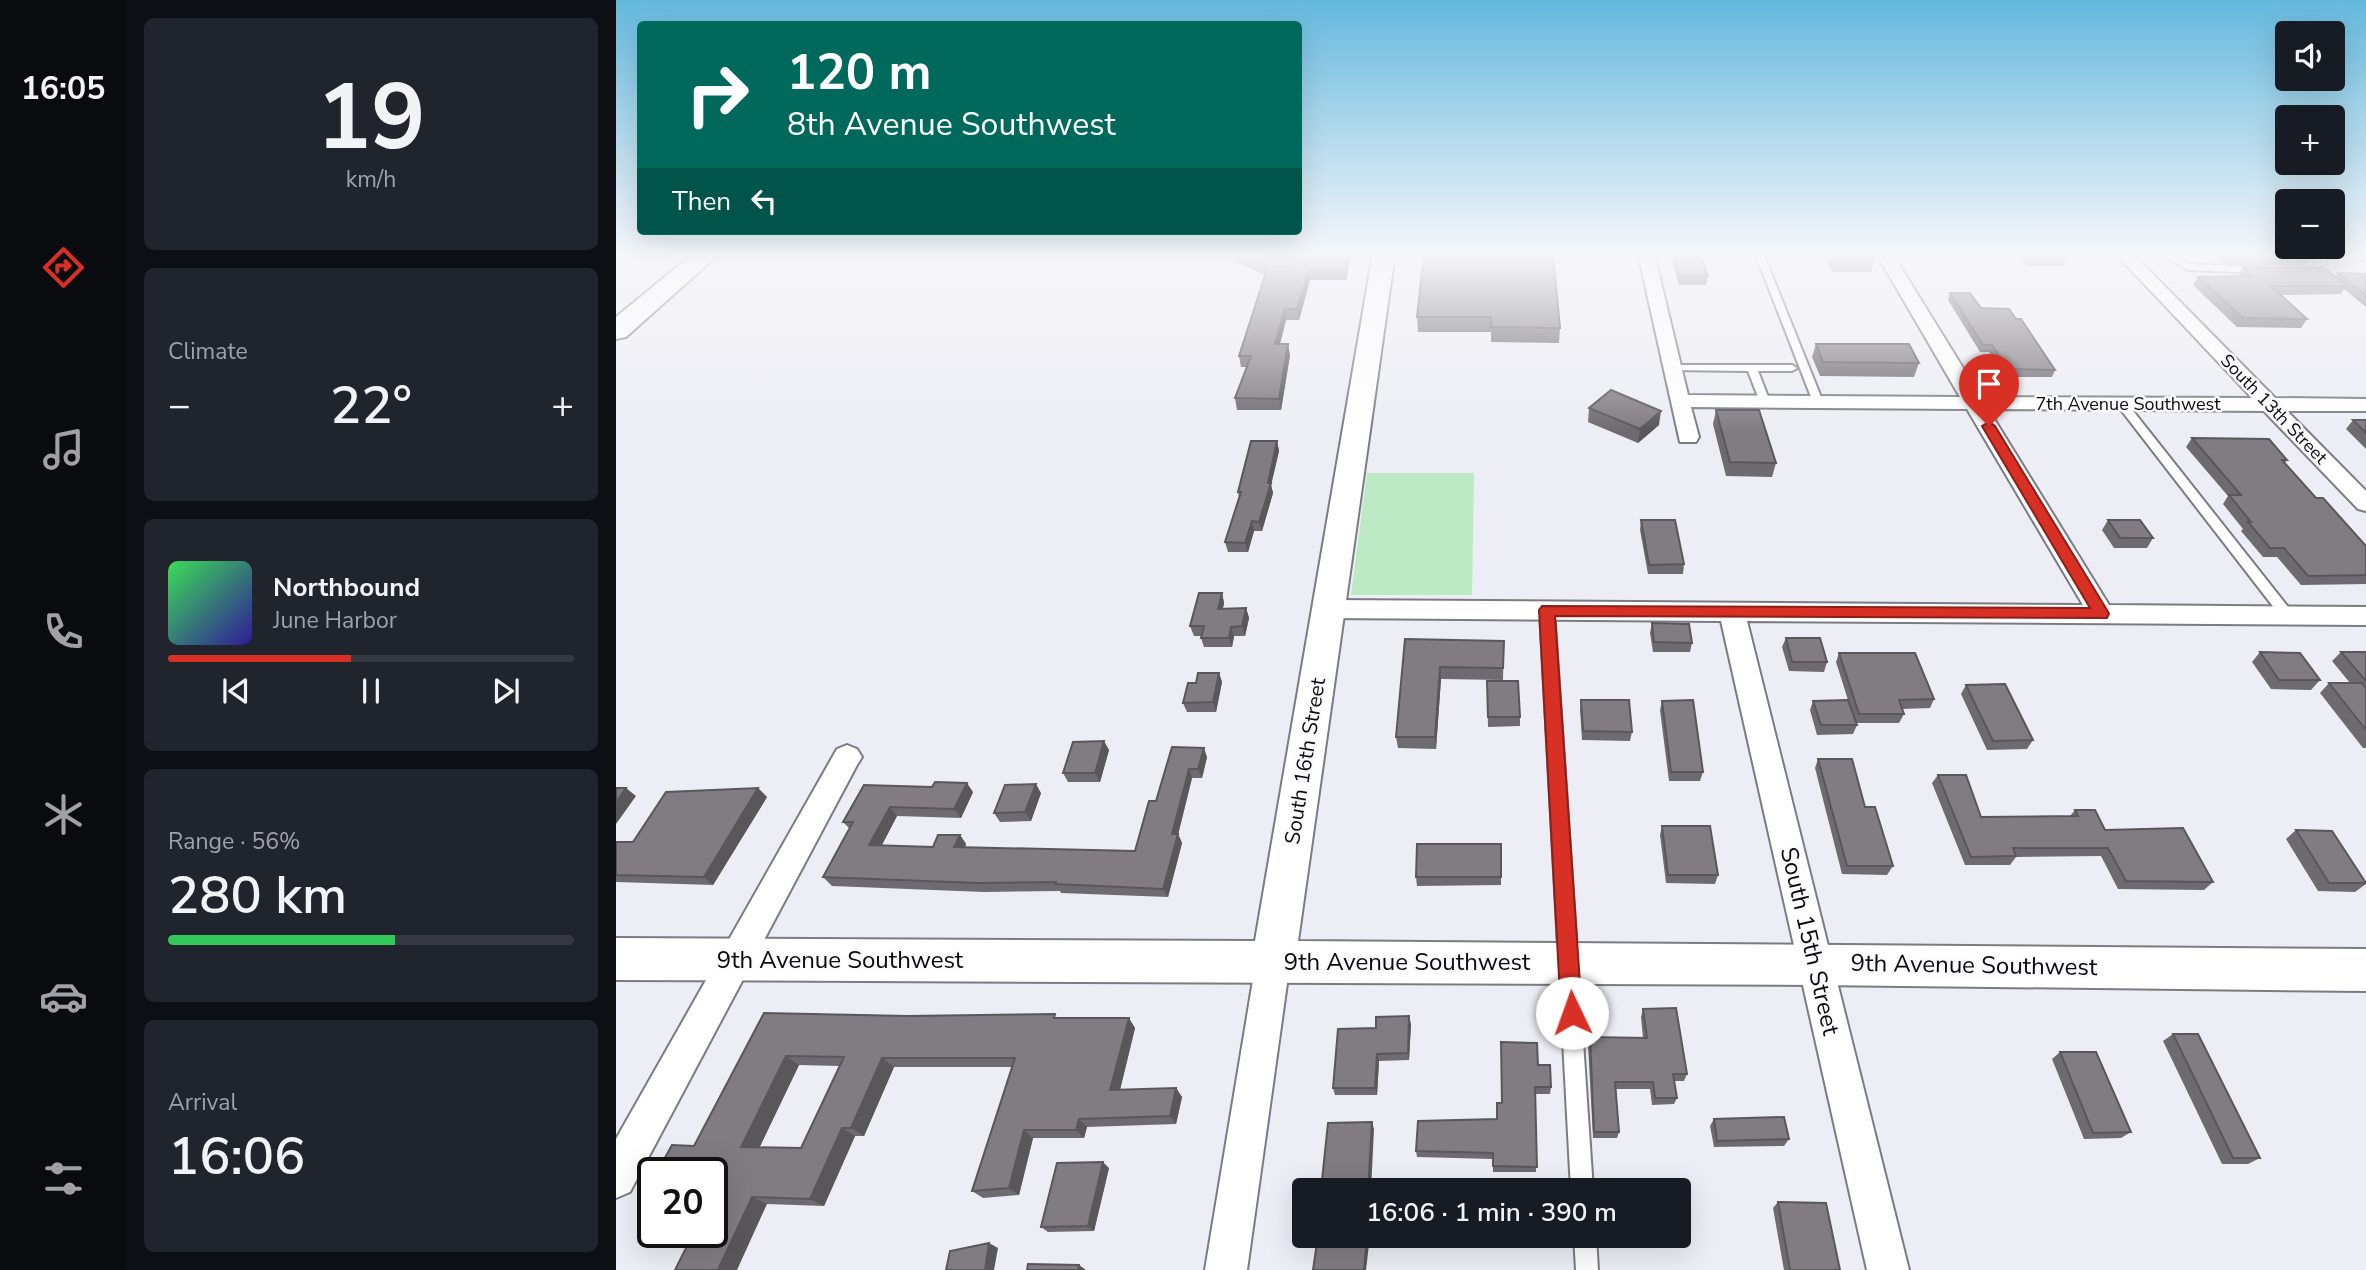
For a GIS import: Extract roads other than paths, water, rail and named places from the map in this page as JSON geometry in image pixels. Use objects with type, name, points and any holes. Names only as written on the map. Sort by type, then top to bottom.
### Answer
[{"type":"highway","points":[[617,330],[638,312]]},
{"type":"street","name":"South 16th Street","points":[[1226,1270],[1375,312]]},
{"type":"street","points":[[1660,312],[1688,437]]},
{"type":"street","points":[[1920,312],[2101,614]]},
{"type":"street","name":"South 13th Street","points":[[2180,312],[2366,504]]},
{"type":"street","name":"7th Avenue Southwest","points":[[1680,401],[2366,405]]},
{"type":"street","points":[[1329,609],[2366,616]]},
{"type":"street","name":"South 15th Street","points":[[1732,612],[1888,1270]]},
{"type":"street","points":[[616,1178],[847,757]]},
{"type":"street","name":"9th Avenue Southwest","points":[[616,959],[1815,964],[2366,970]]},
{"type":"lane","points":[[1782,312],[1818,402]]},
{"type":"lane","points":[[1673,368],[1792,368]]},
{"type":"lane","points":[[1752,368],[1765,401]]},
{"type":"lane","points":[[2122,404],[2287,615]]},
{"type":"lane","points":[[1547,610],[1581,1178]]},
{"type":"lane","points":[[1586,1248],[1587,1270]]}]
